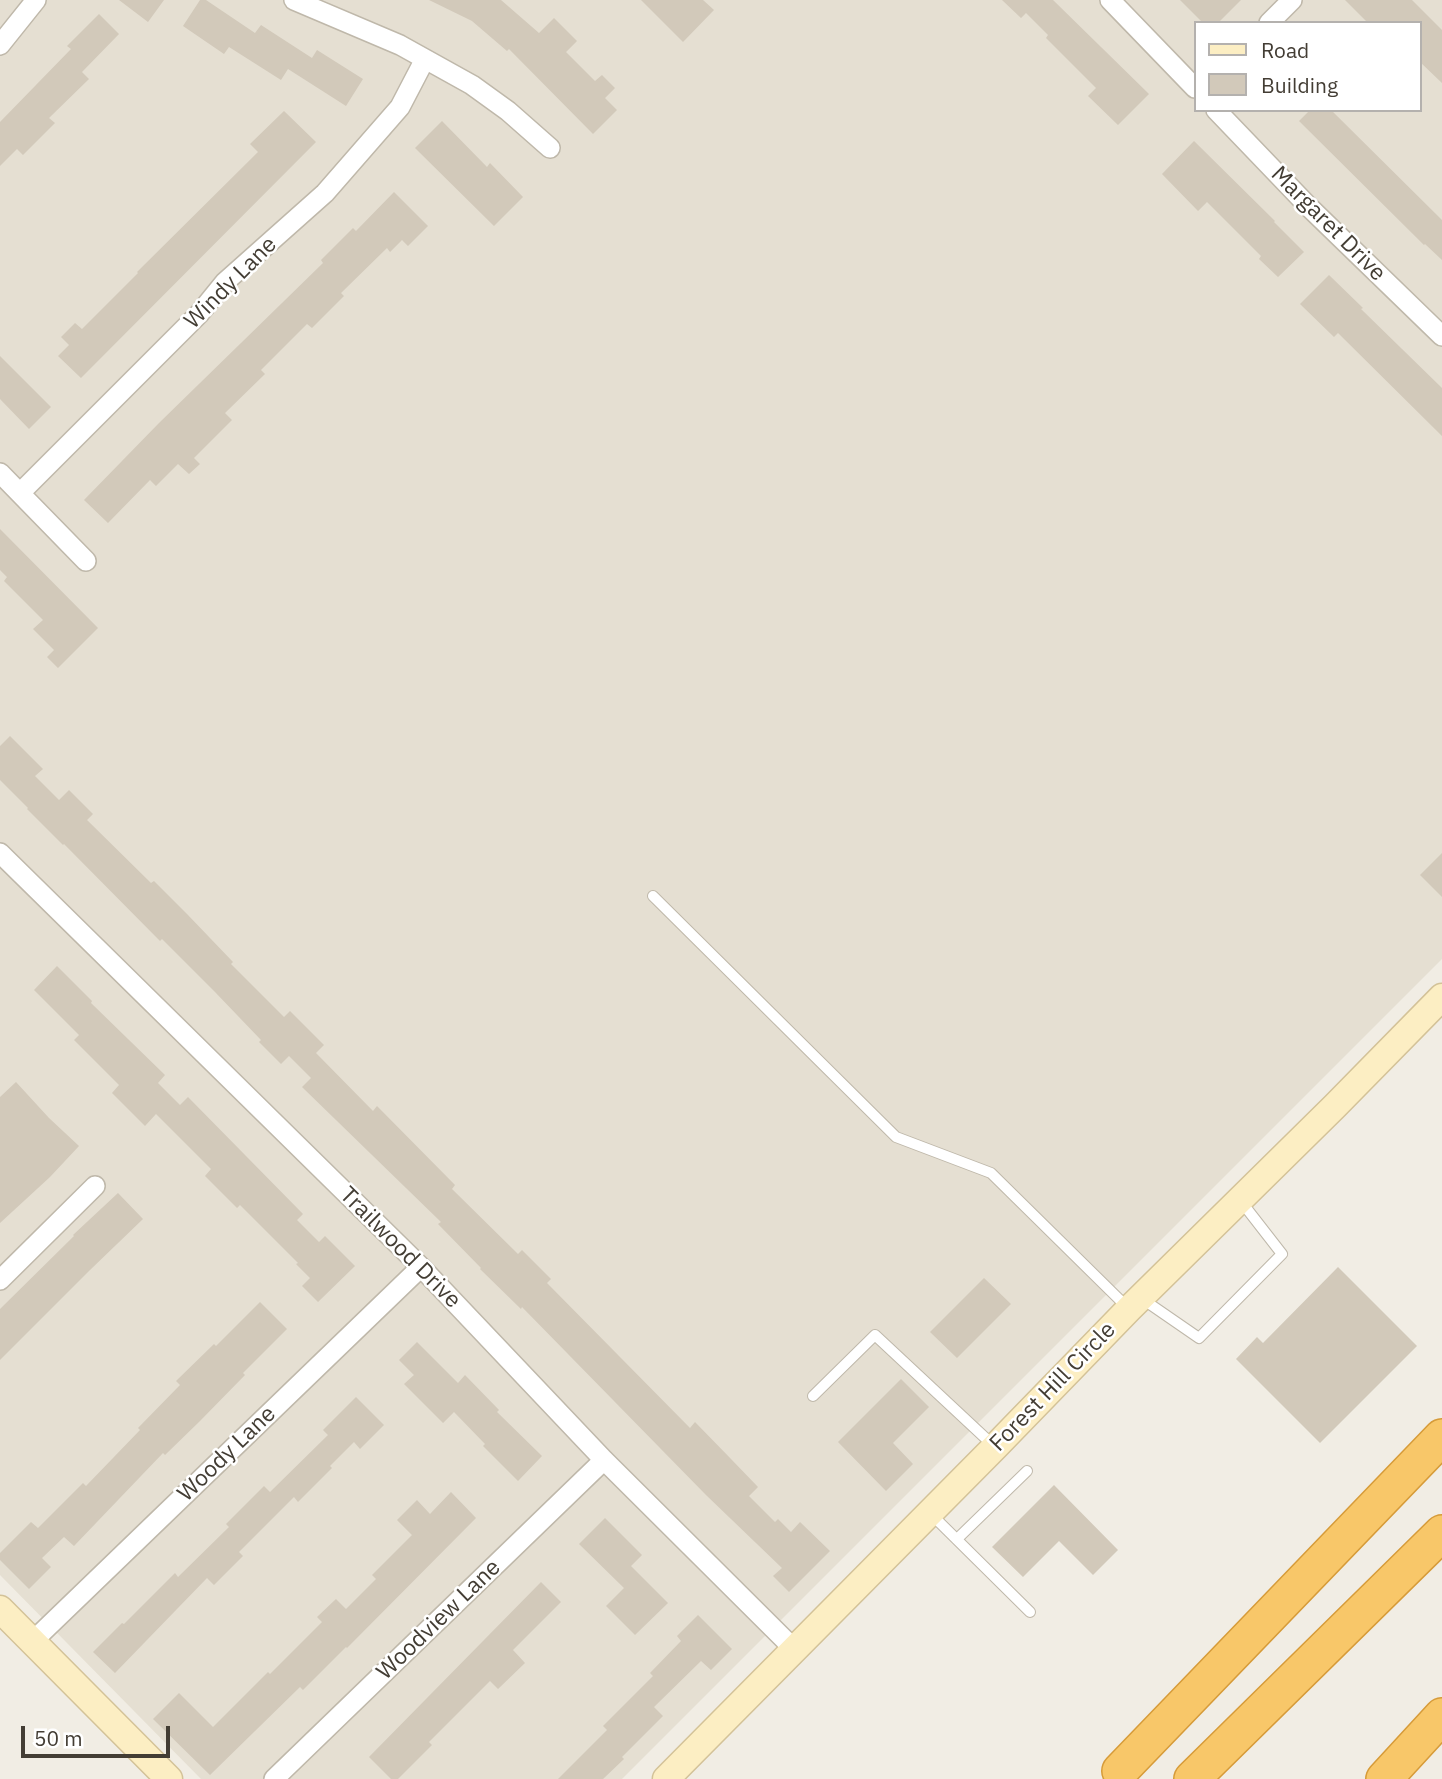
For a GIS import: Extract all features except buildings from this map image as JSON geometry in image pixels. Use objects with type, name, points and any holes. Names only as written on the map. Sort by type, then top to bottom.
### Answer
[{"type":"highway","points":[[1115,1775],[1442,1437]]},
{"type":"highway","points":[[1115,1775],[1198,1714],[1442,1469]]},
{"type":"highway","points":[[1192,1779],[1442,1533]]},
{"type":"highway","points":[[1384,1779],[1442,1716]]},
{"type":"street","points":[[0,45],[36,0]]},
{"type":"street","points":[[294,0],[400,45],[472,85],[508,111],[550,148]]},
{"type":"street","points":[[1110,0],[1194,87]]},
{"type":"street","points":[[1271,21],[1292,0]]},
{"type":"street","name":"Windy Lane","points":[[20,493],[199,314],[225,282],[325,193],[400,107],[425,59]]},
{"type":"street","name":"Margaret Drive","points":[[1218,112],[1310,208],[1442,336]]},
{"type":"street","points":[[0,473],[86,561]]},
{"type":"street","name":"Trailwood Drive","points":[[0,852],[421,1267],[604,1460],[794,1649]]},
{"type":"street","name":"Forest Hill Circle","points":[[666,1779],[1135,1303],[1439,1006]]},
{"type":"street","points":[[0,1280],[94,1186]]},
{"type":"street","name":"Woody Lane","points":[[33,1641],[421,1267]]},
{"type":"street","name":"Woodview Lane","points":[[274,1779],[604,1460]]},
{"type":"street","points":[[0,1609],[169,1779]]},
{"type":"lane","points":[[653,896],[896,1137],[991,1173],[1135,1303],[1199,1338],[1282,1254],[1240,1199]]},
{"type":"lane","points":[[813,1396],[875,1335],[995,1447]]},
{"type":"lane","points":[[957,1539],[1027,1471]]},
{"type":"lane","points":[[930,1513],[1030,1612]]},
{"type":"shaded area","points":[[0,0],[1442,0],[1442,959],[622,1779],[201,1779],[0,1575]]}]
